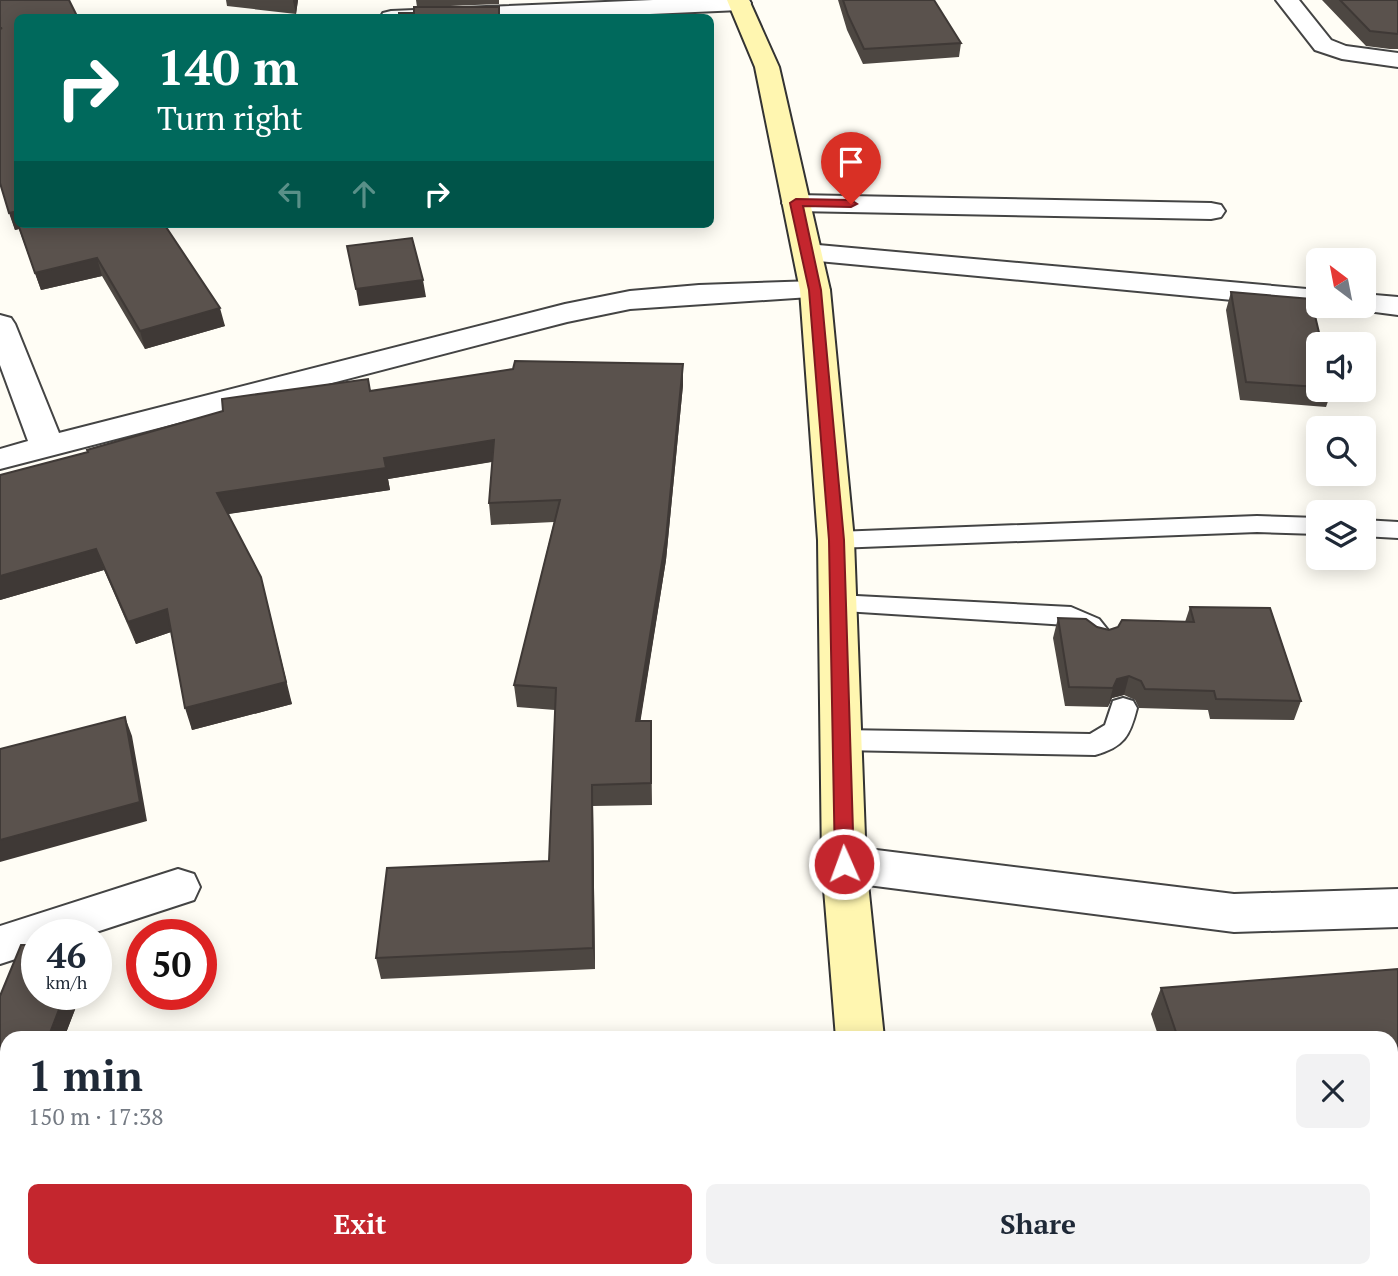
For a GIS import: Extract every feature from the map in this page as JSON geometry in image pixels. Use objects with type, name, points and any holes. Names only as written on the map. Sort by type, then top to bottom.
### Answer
[{"type":"main road","points":[[739,2],[767,67],[815,290],[836,540],[844,864],[859,1031]]},
{"type":"street","points":[[1287,0],[1323,45],[1342,51],[1398,60]]},
{"type":"street","points":[[478,14],[739,2]]},
{"type":"street","points":[[796,203],[1211,211]]},
{"type":"street","points":[[807,253],[1306,298]]},
{"type":"street","points":[[0,459],[565,313],[617,302],[699,294],[815,290]]},
{"type":"street","points":[[1376,304],[1398,306]]},
{"type":"street","points":[[0,324],[47,446]]},
{"type":"street","points":[[844,864],[1234,913],[1398,908]]},
{"type":"street","points":[[0,945],[178,887]]},
{"type":"lane","points":[[836,540],[1257,524],[1306,526]]},
{"type":"lane","points":[[1376,529],[1398,530]]},
{"type":"lane","points":[[837,604],[1071,616],[1090,625],[1102,639]]},
{"type":"lane","points":[[841,740],[1094,745],[1117,730],[1123,708]]},
{"type":"building","points":[[0,0],[69,0],[76,14],[14,14],[14,212],[9,213],[0,183]]},
{"type":"building","points":[[843,0],[934,0],[961,43],[864,49]]},
{"type":"building","points":[[1340,0],[1398,0],[1398,34],[1370,31]]},
{"type":"building","points":[[414,7],[499,7],[499,14],[399,14],[414,13]]},
{"type":"building","points":[[19,228],[167,228],[220,308],[140,331],[97,258],[35,273]]},
{"type":"building","points":[[412,238],[423,280],[356,289],[347,246]]},
{"type":"building","points":[[1231,292],[1306,299],[1306,318],[1316,318],[1319,332],[1306,332],[1306,386],[1246,382]]},
{"type":"building","points":[[515,361],[683,364],[666,538],[636,721],[651,721],[651,783],[592,785],[593,948],[376,958],[387,868],[549,861],[556,688],[514,685],[560,500],[489,503],[494,440],[384,458],[386,468],[217,493],[261,577],[286,682],[185,708],[167,609],[128,622],[96,549],[0,576],[0,475],[88,452],[87,450],[223,411],[222,399],[368,379],[370,391],[513,369]]},
{"type":"building","points":[[1190,607],[1270,608],[1301,701],[1216,699],[1214,691],[1145,689],[1141,681],[1129,676],[1117,679],[1113,688],[1069,687],[1058,618],[1086,619],[1097,627],[1109,630],[1118,627],[1122,620],[1194,622]]},
{"type":"building","points":[[125,717],[140,802],[0,840],[0,749]]},
{"type":"building","points":[[21,945],[21,1010],[59,1010],[51,1031],[0,1031],[0,996]]},
{"type":"building","points":[[1398,969],[1398,1031],[1176,1031],[1161,988]]},
{"type":"route","points":[[844,864],[836,540],[815,290],[796,203],[851,204]]}]
